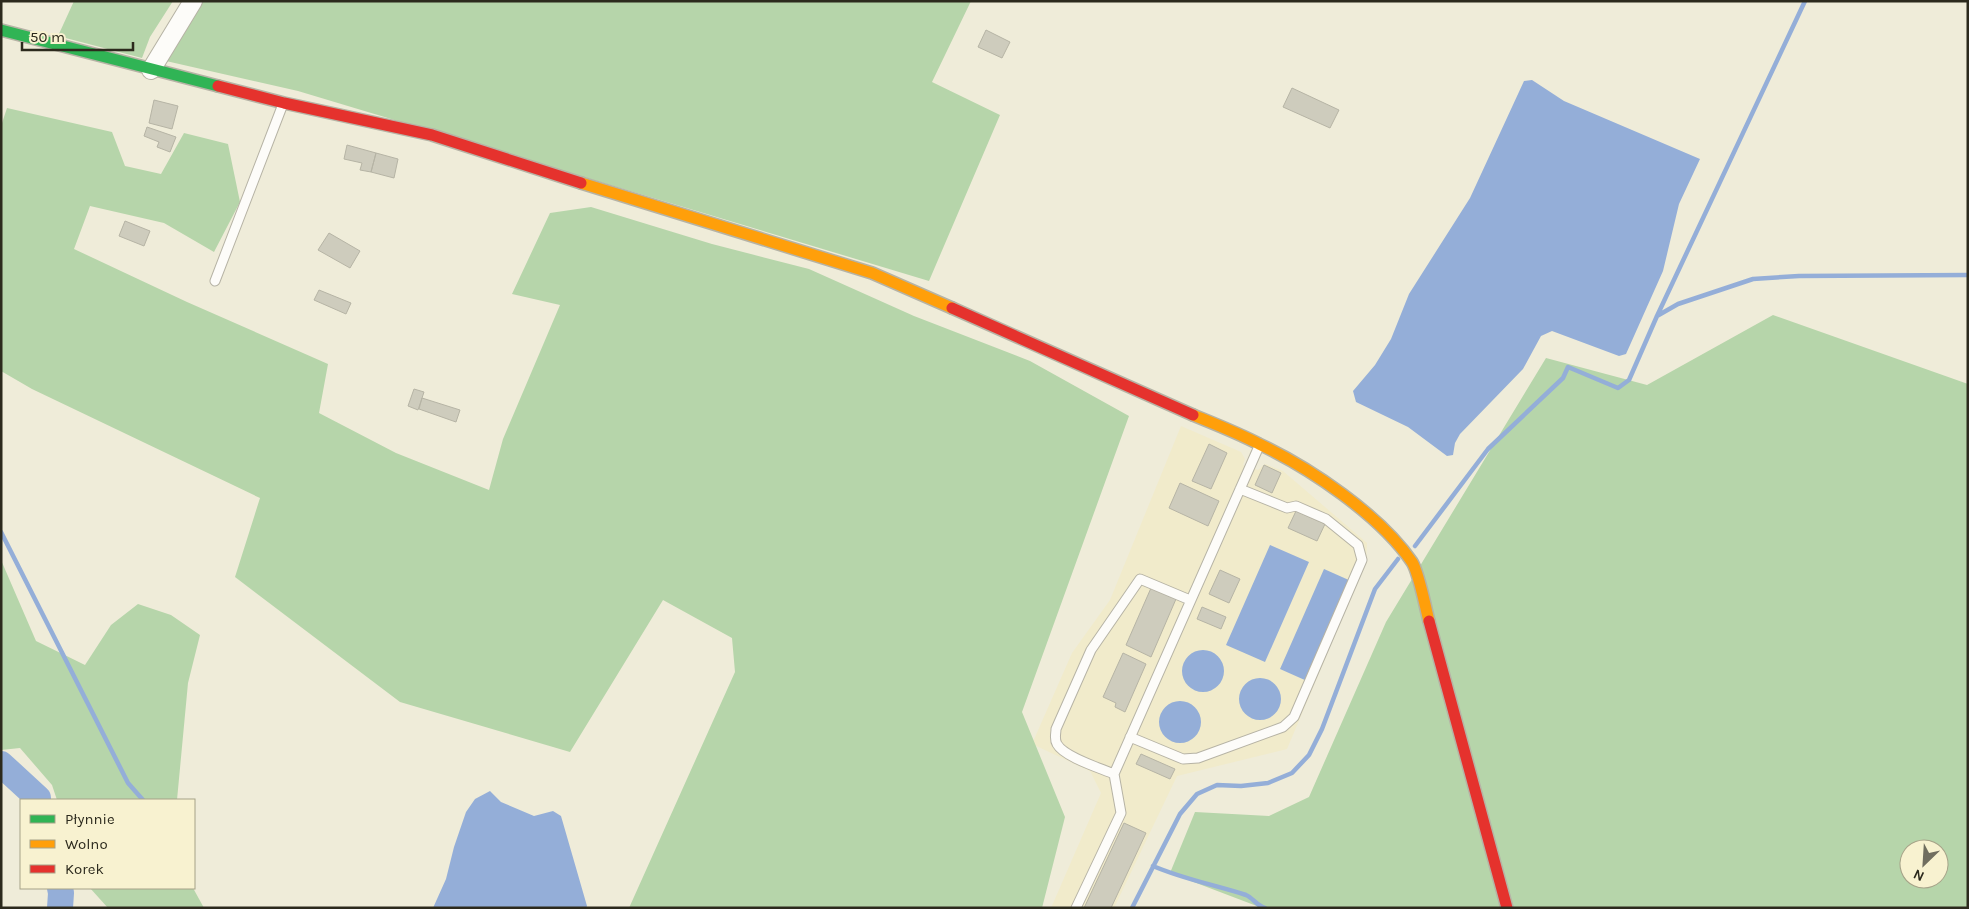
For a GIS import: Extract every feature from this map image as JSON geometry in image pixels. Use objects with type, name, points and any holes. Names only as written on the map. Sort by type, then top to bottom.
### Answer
[{"type":"street","points":[[152,70],[193,1]]},
{"type":"street","points":[[1,30],[284,103],[432,135],[690,218],[872,273],[1284,456],[1350,502],[1386,531],[1413,564],[1507,908]]},
{"type":"lane","points":[[215,281],[284,103]]},
{"type":"lane","points":[[1076,908],[1121,813],[1114,774],[1260,444]]},
{"type":"lane","points":[[1130,737],[1184,759],[1198,758],[1283,727],[1294,717],[1362,560],[1358,545],[1326,519],[1296,506],[1287,508],[1240,489]]},
{"type":"lane","points":[[1114,774],[1065,752],[1058,746],[1055,738],[1056,729],[1091,650],[1140,579],[1190,600]]},
{"type":"shaded area","points":[[1181,426],[1241,452],[1245,459],[1243,465],[1258,470],[1265,464],[1283,471],[1367,543],[1366,562],[1287,749],[1177,776],[1114,908],[1051,908],[1101,793],[1090,771],[1032,744],[1072,653],[1110,600]]},
{"type":"green space","points":[[74,1],[173,1],[150,37],[142,58],[58,36]]},
{"type":"green space","points":[[203,1],[971,1],[932,82],[1000,115],[929,281],[298,91],[166,61]]},
{"type":"green space","points":[[7,108],[112,132],[125,166],[161,174],[184,133],[228,144],[240,202],[214,252],[164,223],[90,206],[74,249],[187,302],[328,364],[319,413],[396,453],[489,490],[503,439],[560,305],[512,294],[550,213],[591,207],[712,244],[809,269],[914,316],[1030,361],[1129,416],[1022,712],[1065,817],[1042,908],[629,908],[735,672],[732,638],[663,600],[570,752],[400,702],[235,577],[260,498],[32,389],[1,371],[1,126]]},
{"type":"green space","points":[[1773,315],[1968,384],[1968,908],[1262,908],[1170,873],[1195,812],[1269,816],[1309,797],[1386,622],[1546,358],[1647,385]]},
{"type":"green space","points":[[1,560],[36,641],[85,665],[111,625],[138,604],[171,615],[200,635],[188,683],[177,799],[57,799],[52,785],[20,748],[1,750]]},
{"type":"green space","points":[[91,889],[194,889],[204,908],[108,908]]},
{"type":"water","points":[[1532,80],[1564,101],[1700,159],[1679,204],[1663,271],[1626,354],[1619,356],[1552,331],[1541,336],[1523,369],[1460,434],[1455,443],[1453,455],[1447,456],[1408,427],[1356,402],[1353,391],[1375,365],[1391,339],[1409,294],[1470,198],[1524,81]]},
{"type":"water","points":[[1270,545],[1309,562],[1265,662],[1226,645]]},
{"type":"water","points":[[1324,569],[1351,581],[1307,681],[1280,669]]},
{"type":"water","points":[[1207,650],[1215,653],[1221,659],[1224,671],[1221,683],[1215,689],[1199,692],[1191,689],[1185,683],[1182,667],[1185,659],[1191,653]]},
{"type":"water","points":[[1264,678],[1272,681],[1278,687],[1281,699],[1278,711],[1272,717],[1256,720],[1248,717],[1242,711],[1239,695],[1242,687],[1248,681]]},
{"type":"water","points":[[1184,701],[1192,704],[1198,710],[1201,722],[1198,734],[1192,740],[1176,743],[1168,740],[1162,734],[1159,718],[1162,710],[1168,704]]},
{"type":"water","points":[[490,791],[501,802],[534,816],[553,811],[561,816],[586,908],[433,908],[446,879],[466,812],[475,799]]},
{"type":"building","points":[[986,30],[1010,42],[1002,58],[978,47]]},
{"type":"building","points":[[1292,88],[1339,110],[1330,128],[1283,107]]},
{"type":"building","points":[[154,100],[178,106],[172,129],[149,123]]},
{"type":"building","points":[[147,127],[176,137],[170,152],[157,147],[159,142],[144,136]]},
{"type":"building","points":[[347,145],[376,153],[371,172],[360,170],[362,163],[344,159]]},
{"type":"building","points":[[376,153],[398,159],[394,178],[371,172]]},
{"type":"building","points":[[125,221],[150,231],[144,246],[119,236]]},
{"type":"building","points":[[329,233],[360,251],[350,268],[318,250]]},
{"type":"building","points":[[319,290],[351,303],[346,314],[314,300]]},
{"type":"building","points":[[414,389],[424,392],[418,410],[408,406]]},
{"type":"building","points":[[422,398],[460,410],[456,422],[419,409]]},
{"type":"building","points":[[1209,444],[1227,453],[1211,489],[1192,481]]},
{"type":"building","points":[[1264,465],[1281,473],[1272,493],[1255,485]]},
{"type":"building","points":[[1180,483],[1219,501],[1208,526],[1169,508]]},
{"type":"building","points":[[1296,511],[1325,524],[1317,541],[1288,528]]},
{"type":"building","points":[[1220,570],[1240,579],[1229,603],[1209,594]]},
{"type":"building","points":[[1151,588],[1176,599],[1151,657],[1126,645]]},
{"type":"building","points":[[1202,607],[1226,617],[1221,629],[1197,619]]},
{"type":"building","points":[[1123,653],[1146,664],[1125,712],[1115,707],[1116,703],[1103,697]]},
{"type":"building","points":[[1141,754],[1175,769],[1170,779],[1136,764]]},
{"type":"building","points":[[1124,823],[1146,833],[1111,908],[1084,908]]},
{"type":"waterway","points":[[1415,546],[1488,449],[1563,378],[1568,367],[1618,388],[1629,380],[1657,316],[1805,1]]},
{"type":"waterway","points":[[1657,316],[1678,304],[1753,279],[1799,276],[1968,275]]},
{"type":"waterway","points":[[1,532],[128,783],[142,799]]},
{"type":"waterway","points":[[1132,908],[1180,814],[1197,794],[1217,785],[1241,786],[1268,783],[1292,773],[1309,755],[1322,729],[1375,589],[1398,559]]},
{"type":"waterway","points":[[1,764],[38,799]]},
{"type":"waterway","points":[[1153,866],[1246,895],[1265,908]]},
{"type":"waterway","points":[[60,889],[60,908]]},
{"type":"traffic: fast","points":[[1,30],[218,86]]},
{"type":"traffic: slow","points":[[581,183],[872,273],[952,308]]},
{"type":"traffic: slow","points":[[1193,415],[1243,436],[1279,454],[1321,479],[1363,510],[1398,544],[1415,567],[1429,621]]},
{"type":"traffic: jam","points":[[218,86],[284,103],[432,135],[581,183]]},
{"type":"traffic: jam","points":[[952,308],[1193,415]]},
{"type":"traffic: jam","points":[[1429,621],[1507,908]]}]
